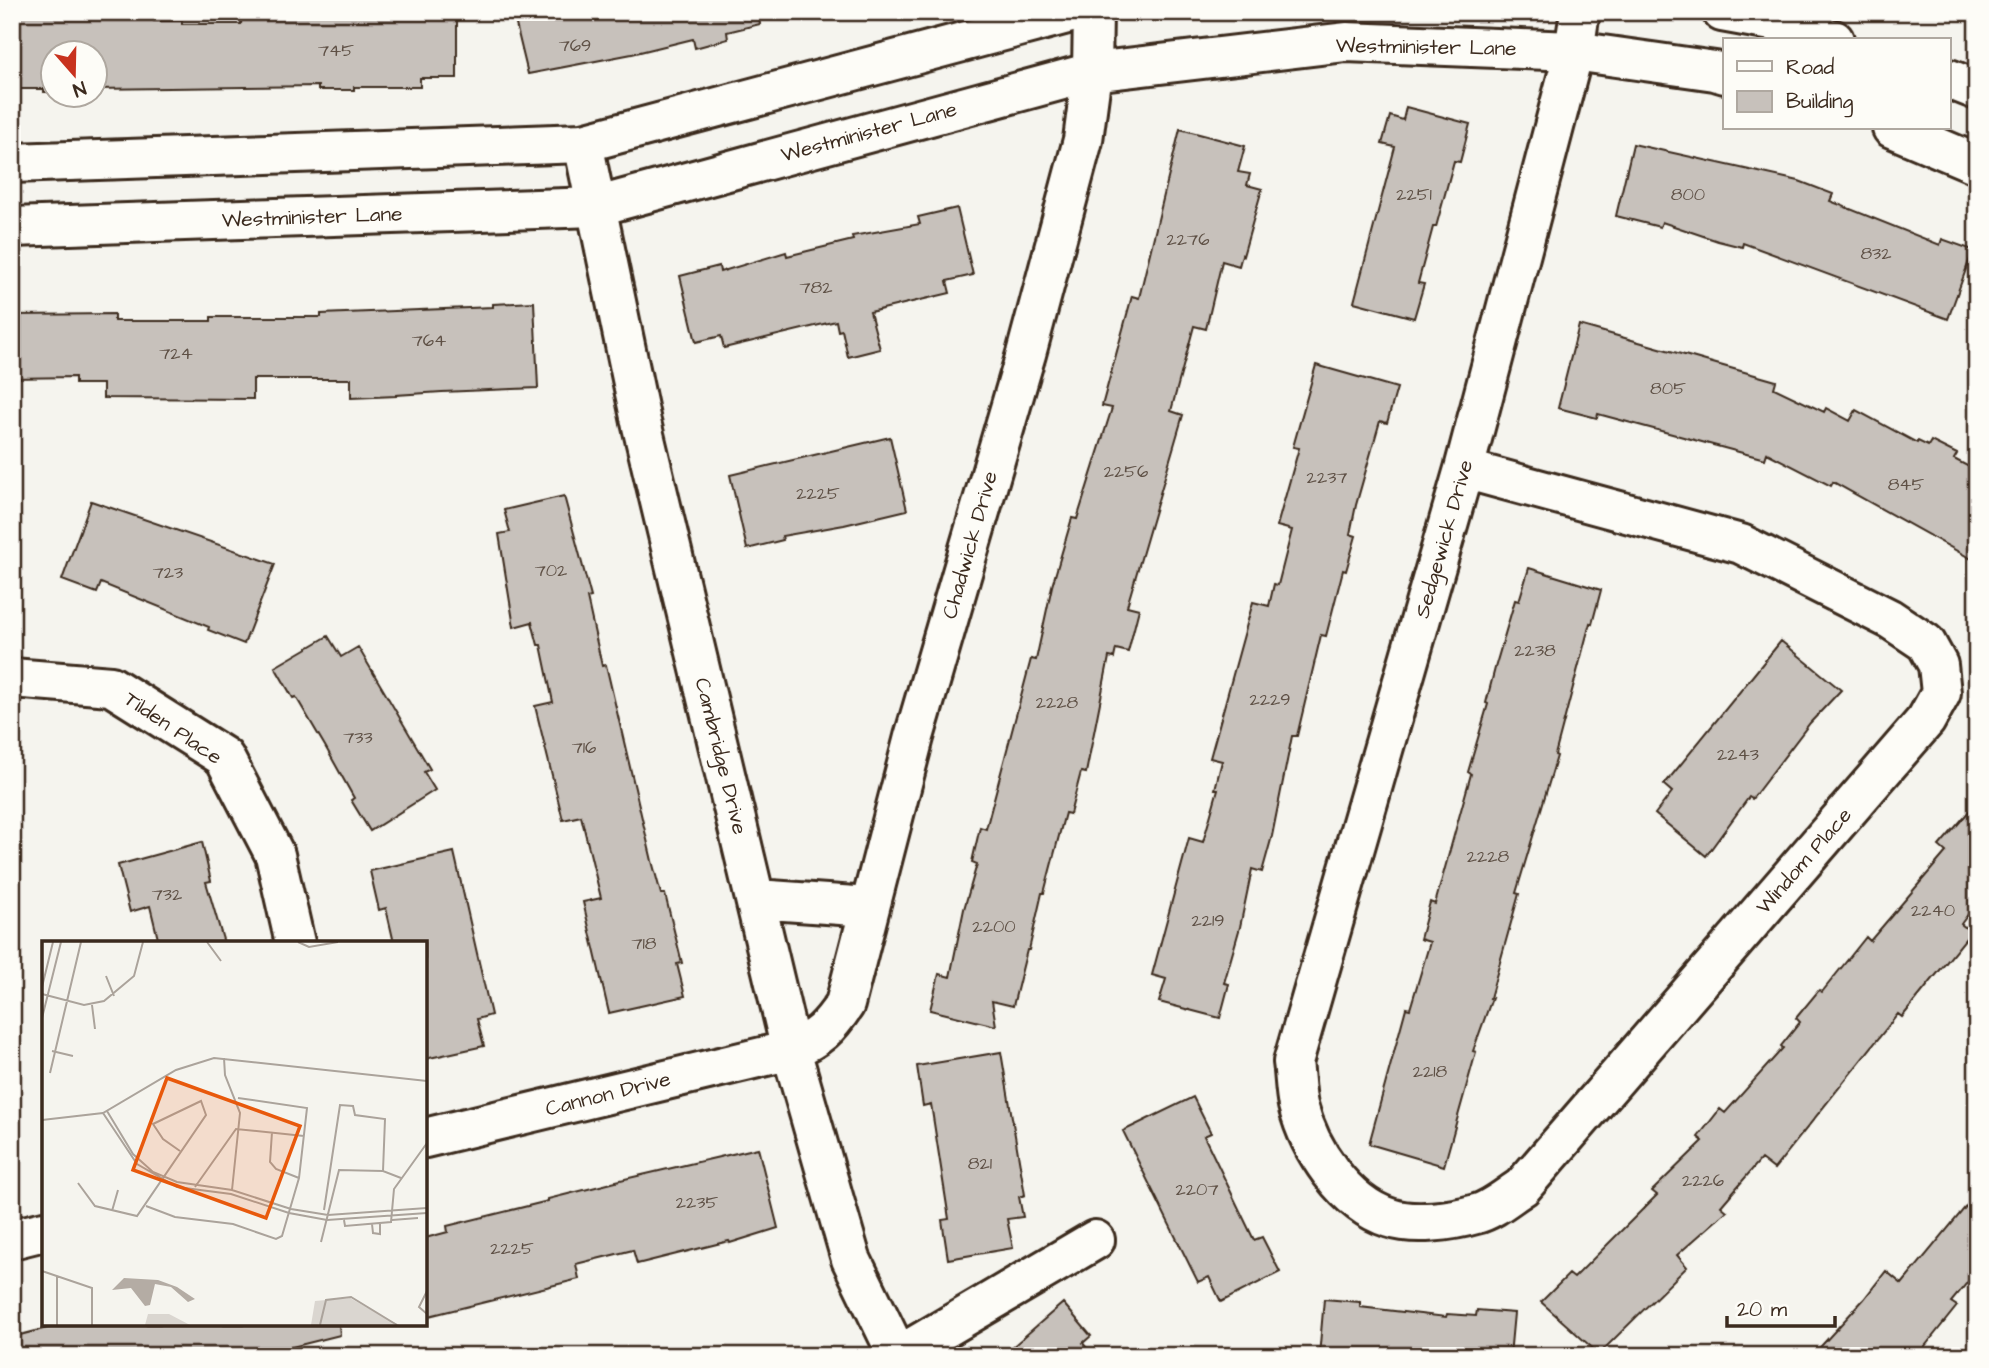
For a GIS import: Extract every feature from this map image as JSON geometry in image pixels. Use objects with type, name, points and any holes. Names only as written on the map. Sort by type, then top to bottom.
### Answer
[{"type":"street","points":[[12,163],[583,143],[1075,12]]},
{"type":"street","name":"Chadwick Drive","points":[[792,1050],[812,1041],[829,1027],[845,1004],[914,737],[1029,340],[1083,139],[1092,72],[1093,12]]},
{"type":"street","name":"Sedgewick Drive","points":[[1293,1062],[1464,469],[1574,51],[1580,12]]},
{"type":"street","points":[[1723,12],[1772,21],[1827,38]]},
{"type":"street","name":"Westminister Lane","points":[[12,227],[595,207],[1092,72],[1346,42],[1574,51],[1723,73]]},
{"type":"street","points":[[1951,80],[1977,90]]},
{"type":"street","points":[[1897,130],[1977,164]]},
{"type":"street","name":"Cambridge Drive","points":[[583,143],[641,422],[792,1050],[851,1259],[898,1356]]},
{"type":"street","name":"Windom Place","points":[[1293,1062],[1298,1105],[1316,1152],[1337,1180],[1366,1206],[1391,1219],[1429,1223],[1478,1214],[1522,1187],[1926,720],[1941,693],[1938,665],[1926,643],[1890,619],[1741,544],[1464,469]]},
{"type":"street","name":"Tilden Place","points":[[12,678],[111,686],[224,757],[275,855],[295,941]]},
{"type":"street","points":[[755,899],[869,907]]},
{"type":"street","name":"Cannon Drive","points":[[427,1138],[792,1050]]},
{"type":"street","points":[[12,1239],[42,1232]]},
{"type":"street","points":[[898,1356],[1095,1240]]},
{"type":"building","points":[[12,12],[154,12],[154,21],[241,24],[242,12],[457,12],[457,78],[420,78],[420,87],[354,87],[354,90],[318,90],[318,86],[108,89],[108,38],[38,38],[38,89],[12,89]]},
{"type":"building","points":[[513,12],[758,12],[760,24],[727,32],[728,39],[695,48],[693,39],[528,74]]},
{"type":"building","points":[[1406,107],[1470,124],[1460,162],[1454,161],[1436,227],[1433,227],[1418,283],[1424,284],[1414,318],[1354,302],[1395,147],[1382,144],[1390,116],[1403,120]]},
{"type":"building","points":[[1180,129],[1245,146],[1238,172],[1250,174],[1247,185],[1262,189],[1243,256],[1239,266],[1222,261],[1206,329],[1194,326],[1171,411],[1183,415],[1127,606],[1139,609],[1128,652],[1116,649],[1114,658],[1109,657],[1086,773],[1081,772],[1070,814],[1065,813],[1013,1006],[992,1001],[996,1026],[930,1010],[939,974],[950,977],[964,909],[977,864],[972,862],[980,827],[986,829],[1031,659],[1036,660],[1052,586],[1072,518],[1077,519],[1112,408],[1102,406],[1132,296],[1139,298]]},
{"type":"building","points":[[1633,144],[1799,181],[1833,194],[1830,201],[1940,245],[1942,239],[1973,250],[1948,319],[1743,243],[1742,247],[1662,222],[1660,227],[1616,216]]},
{"type":"building","points":[[957,208],[973,275],[947,281],[950,293],[870,312],[880,349],[848,357],[842,330],[838,331],[836,321],[724,348],[721,336],[696,342],[680,276],[719,266],[720,272],[786,252],[787,256],[853,240],[852,236],[920,224],[918,217]]},
{"type":"building","points":[[534,302],[538,388],[351,398],[351,379],[253,379],[253,399],[103,398],[103,384],[75,384],[75,377],[12,378],[12,315],[114,314],[114,321],[211,321],[211,317],[321,317],[321,314],[493,307],[493,304]]},
{"type":"building","points":[[1579,325],[1776,381],[1774,388],[1824,412],[1826,408],[1850,421],[1856,410],[1917,443],[1918,441],[1928,446],[1931,441],[1957,454],[1954,459],[1977,471],[1977,562],[1833,482],[1831,486],[1767,453],[1765,459],[1598,414],[1597,418],[1558,408]]},
{"type":"building","points":[[1316,365],[1397,388],[1387,423],[1380,421],[1356,505],[1350,534],[1356,536],[1346,571],[1343,570],[1326,636],[1321,635],[1297,736],[1292,736],[1262,872],[1252,869],[1240,927],[1224,983],[1229,984],[1220,1018],[1159,1002],[1166,979],[1152,975],[1189,838],[1203,842],[1218,789],[1215,789],[1222,761],[1210,758],[1253,602],[1269,606],[1274,584],[1278,585],[1292,530],[1277,526],[1299,448],[1293,447]]},
{"type":"building","points":[[890,437],[907,510],[782,536],[783,540],[747,549],[730,475]]},
{"type":"building","points":[[564,496],[591,597],[587,598],[602,666],[606,665],[652,861],[661,894],[665,894],[682,963],[677,964],[685,996],[609,1013],[583,902],[601,898],[581,816],[563,820],[535,706],[553,702],[541,645],[538,645],[532,622],[514,627],[499,534],[510,532],[504,510]]},
{"type":"building","points":[[91,501],[275,564],[244,644],[101,583],[97,593],[62,580]]},
{"type":"building","points":[[1529,568],[1601,590],[1555,755],[1557,756],[1516,893],[1519,894],[1492,998],[1473,1051],[1476,1052],[1444,1166],[1369,1144],[1406,1008],[1410,1009],[1430,942],[1420,939],[1430,902],[1435,904],[1471,774],[1468,772],[1488,704],[1486,703],[1495,668],[1515,600],[1519,601]]},
{"type":"building","points":[[328,636],[341,657],[358,647],[430,769],[424,772],[435,790],[370,831],[351,800],[354,798],[325,746],[275,667]]},
{"type":"building","points":[[1781,641],[1841,690],[1810,723],[1752,799],[1749,797],[1706,856],[1655,814],[1672,792],[1664,785]]},
{"type":"building","points":[[1977,802],[1977,902],[1961,924],[1971,932],[1902,1017],[1898,1014],[1774,1169],[1761,1159],[1721,1206],[1727,1211],[1677,1255],[1687,1267],[1599,1354],[1541,1302],[1569,1274],[1574,1278],[1657,1195],[1652,1191],[1703,1141],[1698,1137],[1720,1109],[1725,1113],[1783,1048],[1781,1046],[1800,1022],[1796,1018],[1819,990],[1822,992],[1866,937],[1870,941],[1946,852],[1939,846]]},
{"type":"building","points":[[202,842],[211,881],[206,882],[223,941],[159,941],[150,906],[130,912],[118,865]]},
{"type":"building","points":[[454,852],[491,1015],[477,1019],[484,1046],[427,1059],[427,941],[394,941],[386,908],[379,910],[370,871]]},
{"type":"building","points":[[1001,1052],[1025,1195],[1019,1197],[1023,1217],[1007,1219],[1013,1248],[948,1259],[942,1220],[949,1219],[931,1104],[923,1106],[917,1066]]},
{"type":"building","points":[[1193,1097],[1211,1133],[1204,1136],[1254,1240],[1262,1237],[1280,1272],[1221,1302],[1209,1277],[1198,1282],[1123,1131]]},
{"type":"building","points":[[758,1148],[778,1228],[730,1243],[729,1241],[637,1264],[633,1250],[576,1264],[579,1279],[427,1317],[427,1237],[448,1232],[447,1226],[616,1181]]},
{"type":"building","points":[[1977,1193],[1977,1271],[1951,1302],[1957,1306],[1917,1356],[1812,1356],[1886,1271],[1902,1284]]},
{"type":"building","points":[[1324,1299],[1360,1302],[1360,1307],[1446,1317],[1447,1314],[1476,1316],[1477,1310],[1514,1313],[1510,1356],[1319,1356]]},
{"type":"building","points":[[1063,1303],[1091,1336],[1083,1343],[1093,1356],[1002,1356]]},
{"type":"building","points":[[55,1326],[339,1326],[340,1335],[256,1356],[12,1356],[12,1337]]}]
